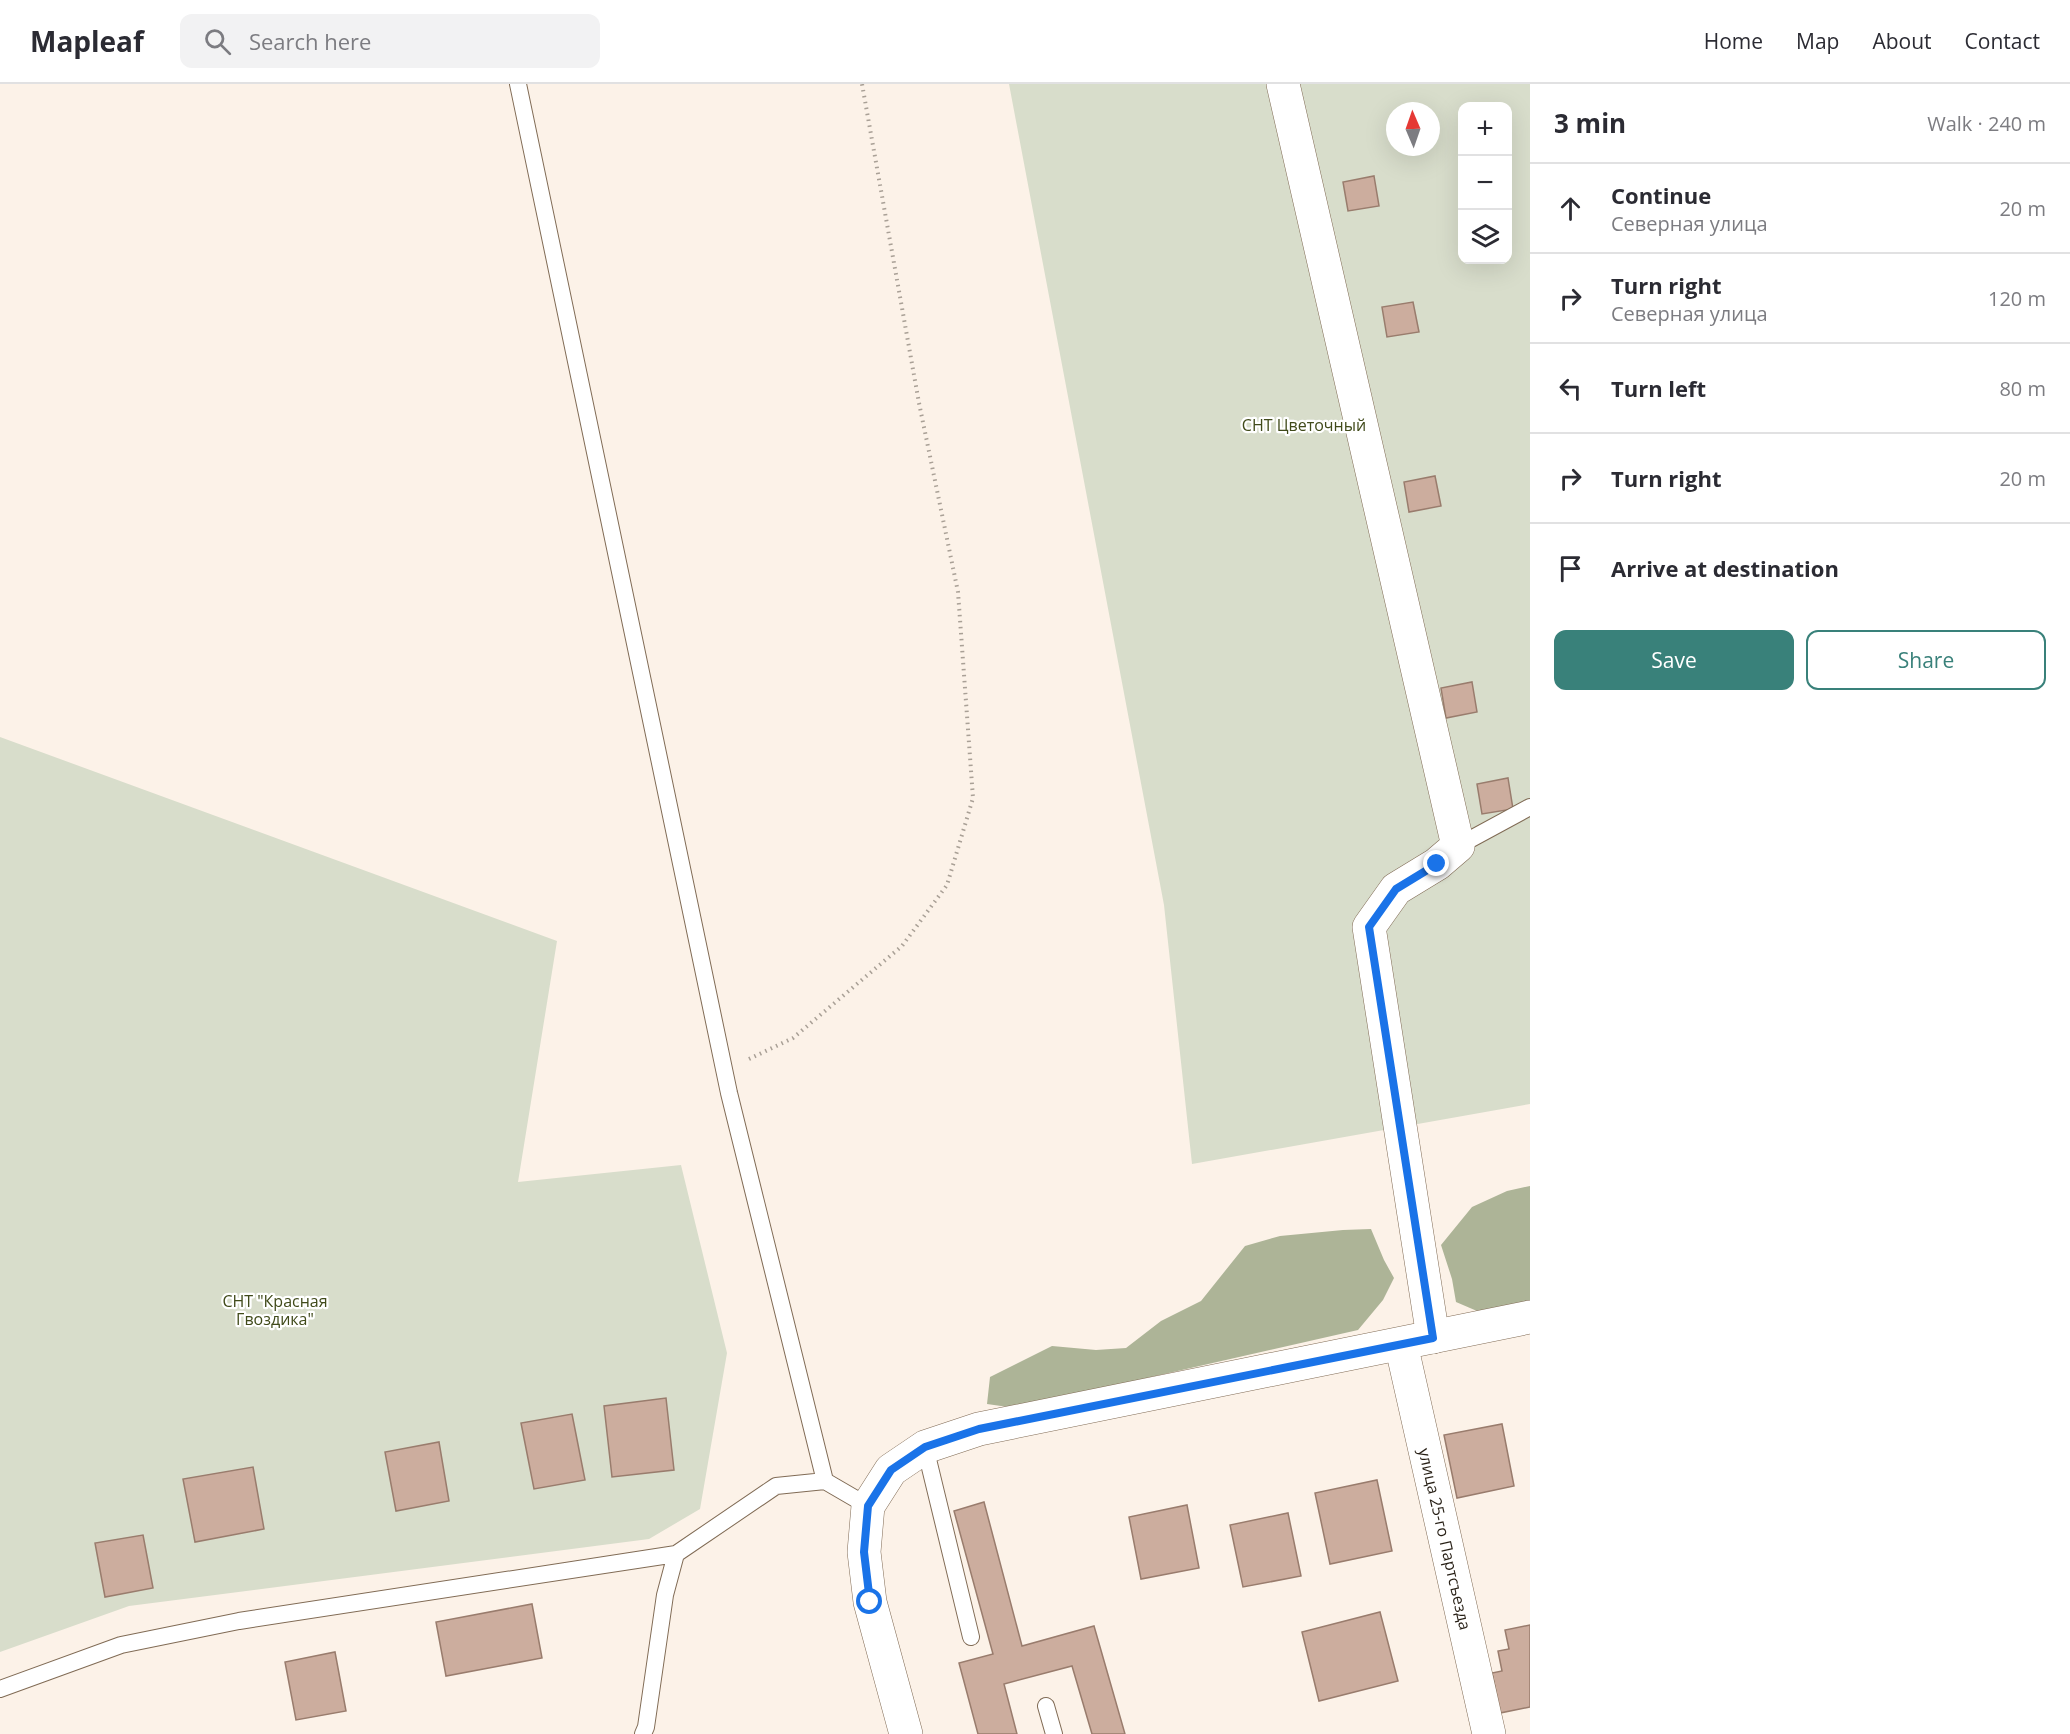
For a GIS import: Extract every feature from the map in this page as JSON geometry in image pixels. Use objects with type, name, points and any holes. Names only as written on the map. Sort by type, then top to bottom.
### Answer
[{"type":"street","points":[[1283,84],[1458,846],[1437,864],[1396,889],[1369,927],[1433,1338]]},
{"type":"street","points":[[906,1734],[870,1602],[864,1552],[868,1506],[891,1470],[925,1447],[979,1429],[1530,1317]]},
{"type":"street","name":"улица 25-го Партсъезда","points":[[1401,1344],[1489,1734]]},
{"type":"lane","points":[[518,84],[725,1071],[825,1481]]},
{"type":"lane","points":[[1458,846],[1530,807]]},
{"type":"lane","points":[[925,1447],[971,1636]]},
{"type":"lane","points":[[0,1689],[121,1645],[239,1621],[676,1554],[776,1486],[825,1481],[868,1506]]},
{"type":"lane","points":[[643,1734],[646,1727],[665,1595],[676,1554]]},
{"type":"lane","points":[[1046,1706],[1054,1734]]},
{"type":"path","points":[[725,1071],[793,1038],[902,946],[947,885],[973,798],[958,592],[919,403],[862,84]]},
{"type":"green space","name":"СНТ Цветочный","points":[[1009,84],[1530,84],[1530,1104],[1192,1164],[1164,905]]},
{"type":"green space","name":"СНТ \"Красная Гвоздика\"","points":[[0,737],[557,941],[518,1182],[681,1165],[727,1353],[700,1509],[649,1539],[129,1606],[0,1652]]},
{"type":"green space","points":[[1530,1186],[1530,1307],[1484,1314],[1456,1302],[1452,1279],[1441,1245],[1472,1207],[1507,1191]]},
{"type":"green space","points":[[1371,1229],[1394,1278],[1383,1300],[1358,1330],[1015,1408],[987,1404],[990,1377],[1052,1346],[1096,1350],[1126,1348],[1161,1321],[1201,1301],[1245,1246],[1280,1236]]},
{"type":"building","points":[[1374,176],[1379,206],[1348,211],[1343,182]]},
{"type":"building","points":[[1413,302],[1419,332],[1387,337],[1382,307]]},
{"type":"building","points":[[1435,476],[1441,506],[1409,512],[1404,482]]},
{"type":"building","points":[[1472,682],[1477,712],[1446,718],[1441,688]]},
{"type":"building","points":[[1508,778],[1513,809],[1482,814],[1477,784]]},
{"type":"building","points":[[666,1398],[674,1470],[612,1477],[604,1406]]},
{"type":"building","points":[[572,1414],[585,1480],[534,1489],[521,1423]]},
{"type":"building","points":[[1502,1424],[1514,1486],[1457,1498],[1444,1435]]},
{"type":"building","points":[[439,1442],[449,1501],[396,1511],[385,1452]]},
{"type":"building","points":[[253,1467],[264,1529],[195,1542],[183,1479]]},
{"type":"building","points":[[1377,1480],[1392,1551],[1330,1564],[1315,1493]]},
{"type":"building","points":[[984,1502],[1022,1646],[1094,1626],[1125,1734],[1092,1734],[1072,1666],[1004,1684],[1017,1734],[978,1734],[959,1663],[993,1654],[954,1511]]},
{"type":"building","points":[[1187,1505],[1199,1568],[1141,1579],[1129,1517]]},
{"type":"building","points":[[1288,1513],[1301,1576],[1243,1587],[1230,1525]]},
{"type":"building","points":[[143,1535],[153,1588],[105,1597],[95,1543]]},
{"type":"building","points":[[532,1604],[542,1658],[446,1676],[436,1622]]},
{"type":"building","points":[[1380,1612],[1398,1681],[1319,1701],[1302,1632]]},
{"type":"building","points":[[1530,1625],[1530,1707],[1500,1713],[1492,1673],[1502,1671],[1498,1651],[1509,1649],[1505,1630]]},
{"type":"building","points":[[335,1652],[346,1711],[296,1720],[285,1662]]},
{"type":"route","points":[[870,1602],[864,1552],[868,1506],[891,1470],[925,1447],[979,1429],[1433,1338],[1369,927],[1396,889],[1437,864]]}]
